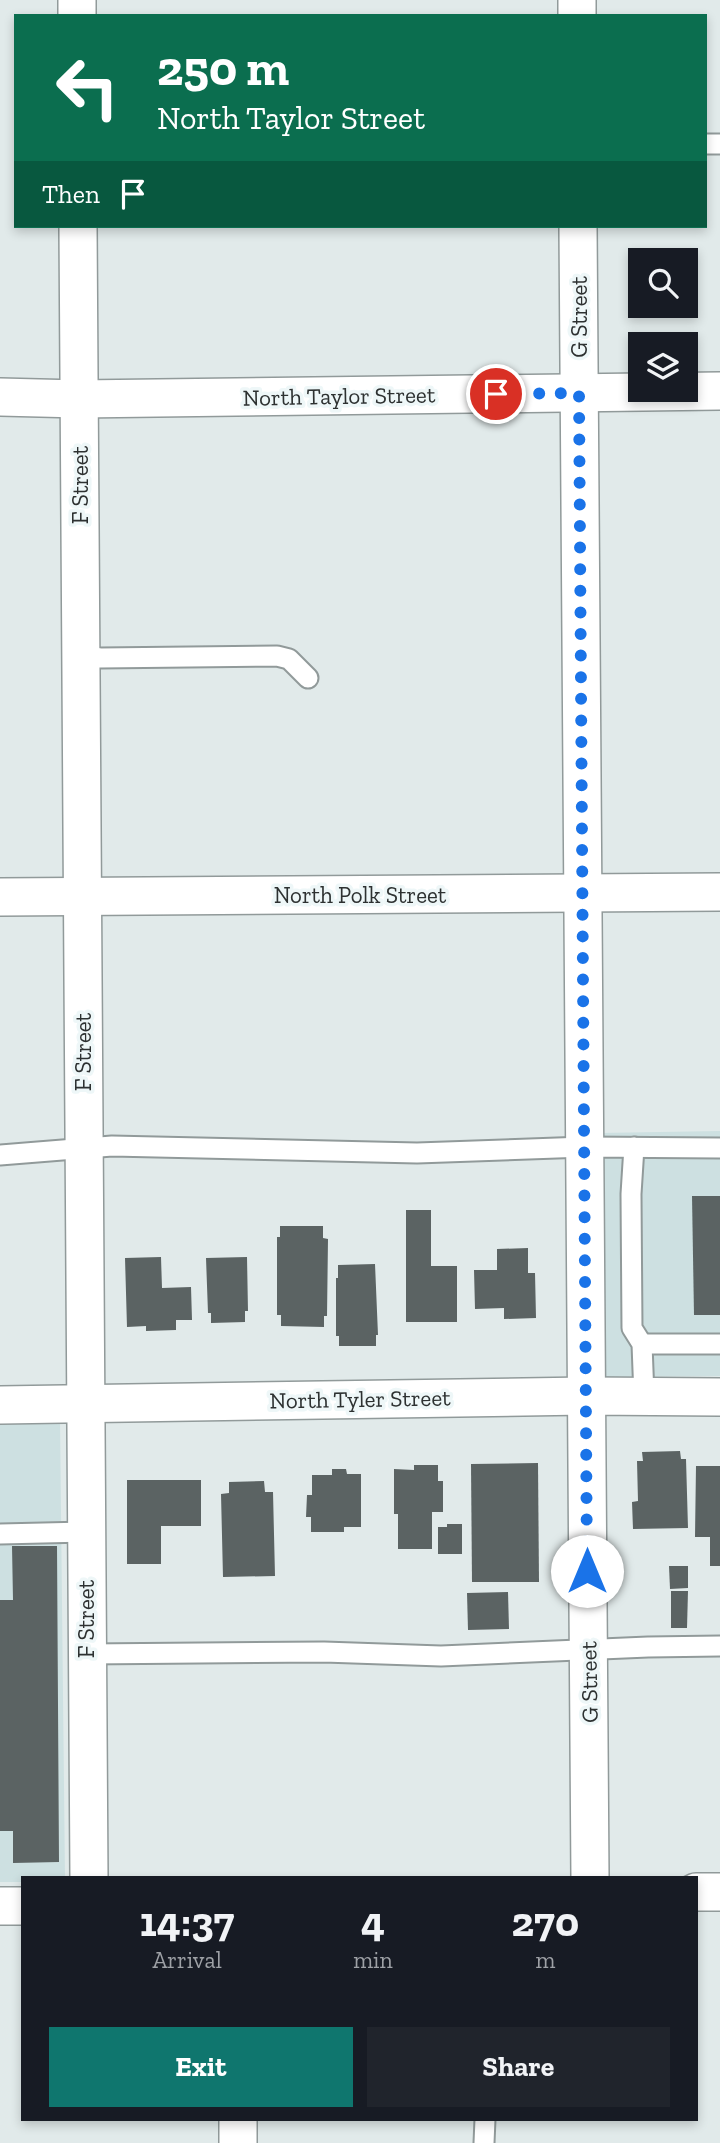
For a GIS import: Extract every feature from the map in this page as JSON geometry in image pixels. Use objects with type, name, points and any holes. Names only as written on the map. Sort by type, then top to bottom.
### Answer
[{"type":"street","name":"F Street","points":[[78,228],[89,1876]]},
{"type":"street","name":"G Street","points":[[578,228],[590,1876]]},
{"type":"street","name":"North Taylor Street","points":[[0,397],[79,399],[720,391]]},
{"type":"street","name":"North Polk Street","points":[[0,898],[720,892]]},
{"type":"street","name":"North Tyler Street","points":[[0,1405],[586,1396],[720,1397]]},
{"type":"street","points":[[698,1892],[720,1892]]},
{"type":"street","points":[[0,1906],[21,1906]]},
{"type":"street","points":[[238,2121],[238,2143]]},
{"type":"lane","points":[[81,655],[100,658],[277,656],[289,659],[308,678]]},
{"type":"lane","points":[[0,1155],[112,1146],[417,1153],[585,1147],[720,1148]]},
{"type":"lane","points":[[634,1147],[631,1194],[632,1328],[642,1344],[644,1397]]},
{"type":"lane","points":[[642,1344],[720,1344]]},
{"type":"lane","points":[[0,1534],[86,1532]]},
{"type":"lane","points":[[87,1654],[324,1652],[441,1656],[720,1646]]},
{"type":"lane","points":[[484,2143],[485,2121]]},
{"type":"shaded area","points":[[720,1131],[720,1376],[602,1377],[599,1133]]},
{"type":"shaded area","points":[[60,1419],[65,1876],[21,1876],[21,1882],[0,1882],[0,1420]]},
{"type":"building","points":[[692,1196],[720,1196],[720,1315],[694,1315]]},
{"type":"building","points":[[406,1210],[431,1210],[431,1266],[457,1266],[457,1322],[406,1322]]},
{"type":"building","points":[[280,1226],[323,1226],[323,1238],[328,1239],[327,1316],[324,1316],[324,1327],[281,1326],[281,1315],[277,1315],[277,1237],[280,1237]]},
{"type":"building","points":[[528,1248],[528,1273],[535,1273],[536,1318],[504,1319],[504,1308],[475,1309],[474,1270],[497,1270],[497,1249]]},
{"type":"building","points":[[161,1257],[162,1288],[191,1287],[192,1320],[176,1320],[176,1330],[146,1331],[146,1326],[127,1327],[125,1258]]},
{"type":"building","points":[[247,1257],[248,1311],[245,1311],[245,1322],[211,1323],[211,1313],[208,1313],[206,1258]]},
{"type":"building","points":[[375,1264],[378,1335],[376,1346],[339,1346],[339,1336],[336,1336],[338,1265]]},
{"type":"building","points":[[680,1451],[681,1459],[686,1459],[688,1528],[633,1529],[632,1502],[638,1501],[637,1461],[643,1461],[642,1452]]},
{"type":"building","points":[[538,1463],[539,1582],[472,1582],[471,1464]]},
{"type":"building","points":[[414,1465],[438,1465],[438,1481],[443,1481],[443,1512],[432,1512],[432,1549],[398,1549],[398,1514],[394,1514],[394,1469],[414,1470]]},
{"type":"building","points":[[696,1466],[720,1466],[720,1566],[710,1566],[710,1537],[695,1537]]},
{"type":"building","points":[[332,1469],[346,1469],[347,1474],[361,1474],[361,1527],[344,1527],[344,1532],[311,1532],[311,1517],[306,1517],[307,1495],[312,1495],[312,1475],[332,1475]]},
{"type":"building","points":[[127,1480],[201,1480],[201,1526],[161,1526],[161,1564],[127,1564]]},
{"type":"building","points":[[264,1481],[265,1492],[273,1492],[275,1576],[223,1577],[221,1494],[229,1493],[229,1482]]},
{"type":"building","points":[[447,1524],[462,1524],[462,1554],[438,1554],[438,1527],[447,1527]]},
{"type":"building","points":[[12,1546],[57,1546],[59,1862],[13,1863],[13,1831],[0,1831],[0,1600],[13,1600]]},
{"type":"building","points":[[669,1566],[688,1566],[688,1588],[670,1589]]},
{"type":"building","points":[[671,1591],[688,1591],[687,1628],[671,1628]]},
{"type":"building","points":[[508,1592],[509,1629],[468,1630],[467,1593]]},
{"type":"route","points":[[496,394],[579,393],[587,1571]]}]
